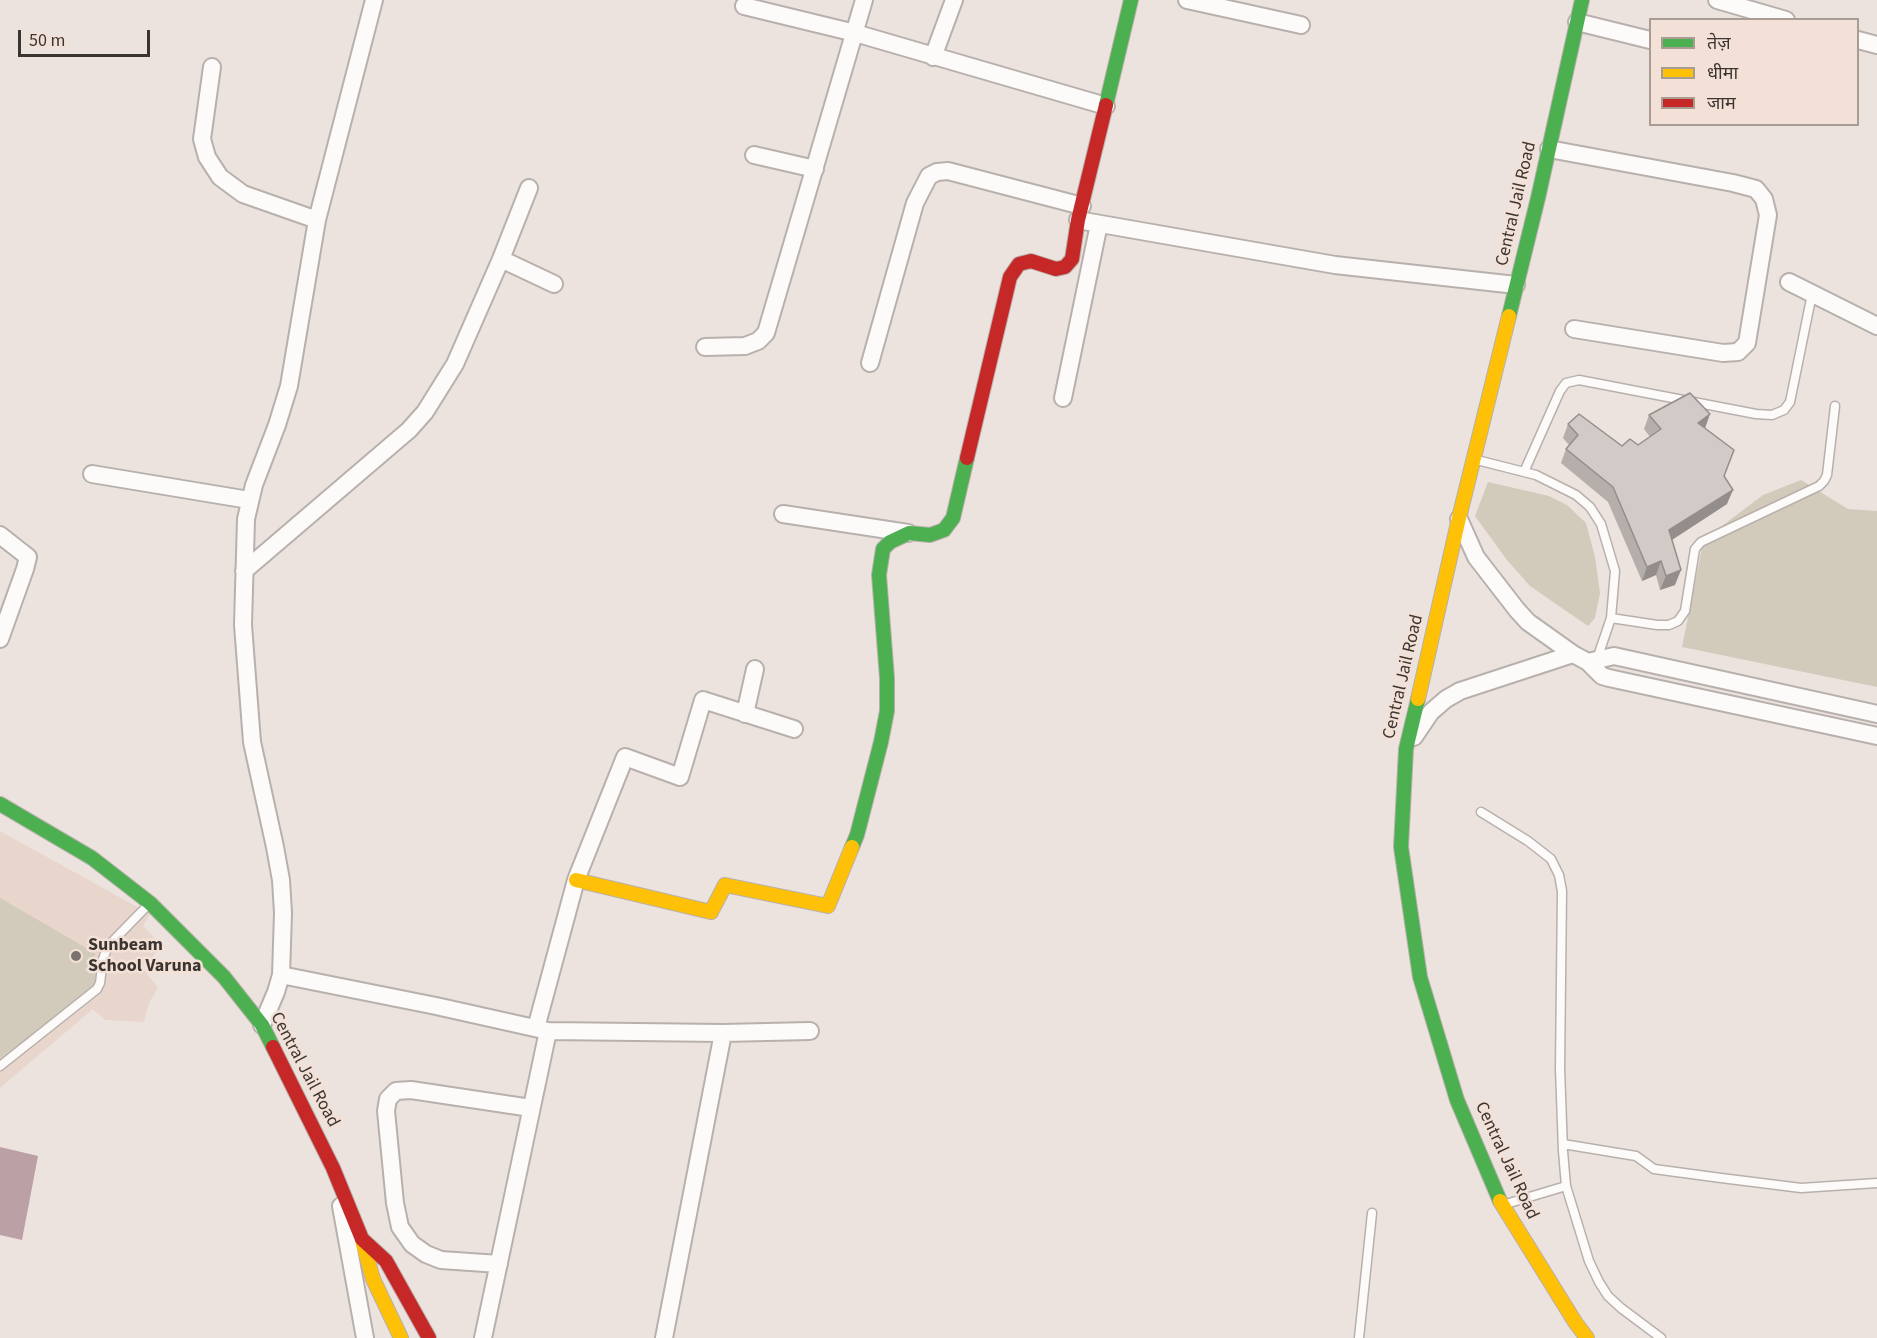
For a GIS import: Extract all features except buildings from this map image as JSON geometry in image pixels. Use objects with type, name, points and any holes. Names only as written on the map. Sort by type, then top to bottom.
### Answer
[{"type":"street","points":[[262,1025],[281,975],[283,924],[281,880],[252,742],[243,625],[246,519],[249,500],[289,386],[317,220],[374,0]]},
{"type":"street","points":[[705,347],[745,346],[758,341],[766,333],[864,0]]},
{"type":"street","points":[[933,57],[954,0]]},
{"type":"street","points":[[783,514],[930,535],[944,530],[953,518],[1010,277],[1019,264],[1031,261],[1056,269],[1065,267],[1072,259],[1080,213],[1131,0]]},
{"type":"street","points":[[1187,0],[1301,25]]},
{"type":"street","points":[[1717,0],[1779,18]]},
{"type":"street","name":"Central Jail Road","points":[[1577,2],[1577,22],[1549,149],[1473,459],[1406,750],[1401,848],[1420,977],[1457,1100],[1502,1205],[1587,1338]]},
{"type":"street","points":[[744,6],[855,33],[1106,106]]},
{"type":"street","points":[[1577,22],[1649,40]]},
{"type":"street","points":[[1859,40],[1877,45]]},
{"type":"street","points":[[212,67],[202,139],[207,157],[220,177],[243,194],[317,220]]},
{"type":"street","points":[[1549,149],[1756,189],[1764,199],[1768,215],[1747,343],[1738,352],[1723,353],[1574,329]]},
{"type":"street","points":[[754,155],[816,168]]},
{"type":"street","points":[[870,363],[915,203],[928,176],[937,172],[948,171],[1080,213],[1099,224],[1335,265],[1516,285]]},
{"type":"street","points":[[244,571],[409,430],[425,412],[455,364],[529,188]]},
{"type":"street","points":[[1063,398],[1099,224]]},
{"type":"street","points":[[501,259],[554,284]]},
{"type":"street","points":[[1789,282],[1877,326]]},
{"type":"street","points":[[92,474],[249,500]]},
{"type":"street","points":[[1459,518],[1476,557],[1517,610],[1528,622],[1573,654],[1593,661],[1614,656],[1877,714]]},
{"type":"street","points":[[576,880],[711,912],[725,885],[828,906],[857,836],[887,711],[887,678],[879,576],[880,557],[883,549],[890,542],[909,533]]},
{"type":"street","points":[[0,535],[28,557],[26,569],[0,639]]},
{"type":"street","points":[[1406,750],[1431,712],[1446,699],[1460,691],[1573,654]]},
{"type":"street","points":[[1593,661],[1602,676],[1609,678],[1877,736]]},
{"type":"street","points":[[745,714],[756,669]]},
{"type":"street","points":[[483,1338],[531,1108],[542,1029],[576,880],[625,757],[680,777],[703,700],[794,729]]},
{"type":"street","name":"Central Jail Road","points":[[0,804],[92,858],[150,903],[224,977],[262,1025],[333,1168],[362,1239],[392,1270],[429,1338]]},
{"type":"street","points":[[281,975],[542,1029],[723,1033],[810,1031]]},
{"type":"street","points":[[663,1338],[723,1033]]},
{"type":"street","points":[[499,1264],[441,1260],[426,1254],[412,1244],[400,1227],[395,1203],[386,1111],[388,1099],[396,1091],[411,1090],[531,1108]]},
{"type":"street","points":[[333,1168],[366,1338]]},
{"type":"street","points":[[362,1239],[373,1279],[401,1338]]},
{"type":"lane","points":[[1524,472],[1560,391],[1566,383],[1579,380],[1756,414],[1772,415],[1784,410],[1790,402],[1812,294]]},
{"type":"lane","points":[[1611,618],[1657,625],[1669,625],[1677,621],[1685,611],[1695,549],[1701,542],[1819,486],[1824,481],[1827,475],[1835,406]]},
{"type":"lane","points":[[1473,459],[1536,476],[1576,495],[1590,507],[1601,524],[1615,571],[1611,618],[1593,661]]},
{"type":"lane","points":[[1481,812],[1528,841],[1551,859],[1559,875],[1562,891],[1560,1068],[1566,1186],[1589,1261],[1599,1282],[1608,1296],[1621,1308],[1661,1338]]},
{"type":"lane","points":[[0,1066],[97,989],[108,946],[150,903]]},
{"type":"lane","points":[[1563,1144],[1636,1156],[1653,1169],[1801,1188],[1877,1183]]},
{"type":"lane","points":[[1502,1205],[1566,1186]]},
{"type":"lane","points":[[1359,1338],[1372,1213]]},
{"type":"shaded area","points":[[1801,480],[1848,509],[1877,511],[1877,687],[1682,647],[1702,548],[1718,529],[1763,495]]},
{"type":"shaded area","points":[[1488,482],[1549,496],[1567,505],[1586,523],[1595,557],[1600,593],[1595,618],[1588,626],[1530,586],[1507,560],[1475,516]]},
{"type":"shaded area","name":"Sunbeam School Varuna","points":[[0,831],[150,914],[143,926],[163,946],[142,967],[158,988],[149,1003],[144,1022],[105,1020],[93,1009],[0,1088]]},
{"type":"shaded area","points":[[0,898],[95,953],[95,988],[0,1058]]},
{"type":"shaded area","points":[[0,1147],[38,1156],[22,1240],[0,1235]]},
{"type":"traffic: fast","points":[[1106,105],[1131,0]]},
{"type":"traffic: fast","points":[[1509,316],[1582,0]]},
{"type":"traffic: fast","points":[[852,847],[881,742],[887,711],[887,678],[879,575],[883,549],[890,542],[909,533],[930,535],[944,530],[953,518],[967,458]]},
{"type":"traffic: fast","points":[[1418,699],[1406,749],[1401,847],[1420,977],[1457,1100],[1500,1201]]},
{"type":"traffic: fast","points":[[0,804],[92,858],[150,903],[224,977],[262,1025],[273,1047]]},
{"type":"traffic: slow","points":[[1418,699],[1459,518],[1509,316]]},
{"type":"traffic: slow","points":[[576,880],[711,912],[725,885],[828,906],[852,847]]},
{"type":"traffic: slow","points":[[1500,1201],[1587,1338]]},
{"type":"traffic: slow","points":[[362,1240],[373,1279],[401,1338]]},
{"type":"traffic: jam","points":[[967,458],[1010,277],[1019,264],[1031,261],[1056,269],[1065,267],[1072,259],[1078,220],[1106,105]]},
{"type":"traffic: jam","points":[[273,1047],[333,1168],[362,1239],[386,1261],[429,1338]]},
{"type":"place","name":"Sunbeam School Varuna","points":[[76,956]]}]
